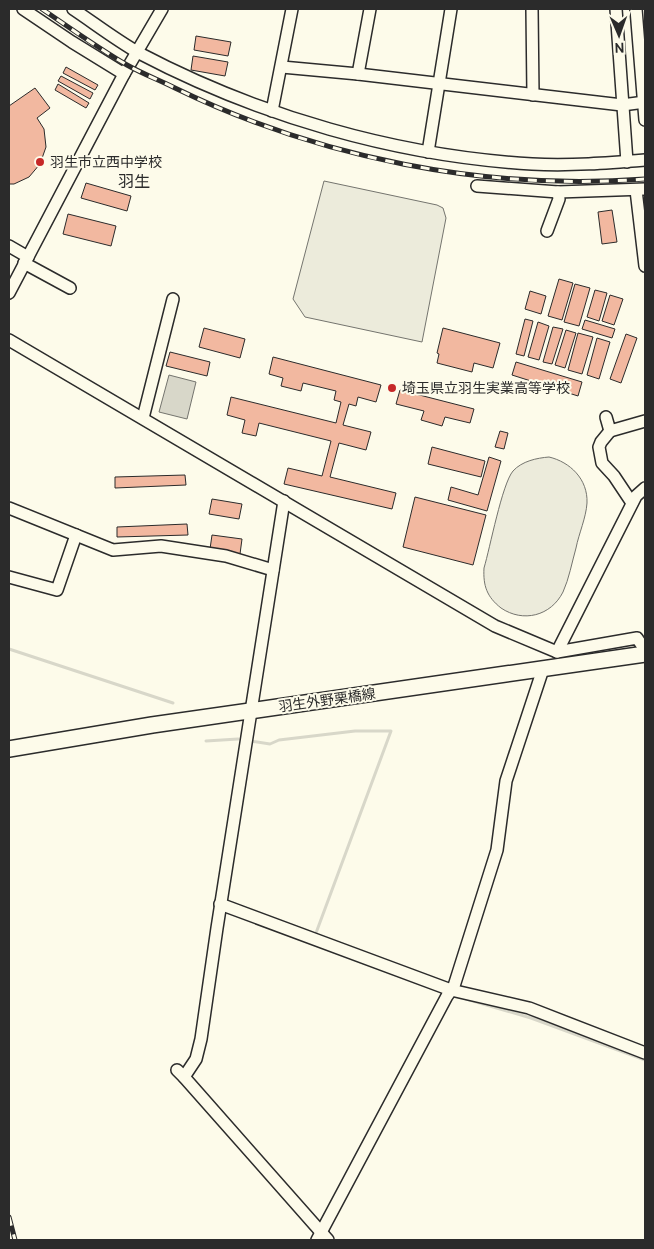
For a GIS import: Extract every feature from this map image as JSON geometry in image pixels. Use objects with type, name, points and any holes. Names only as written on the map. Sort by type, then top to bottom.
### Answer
[{"type":"main road","name":"羽生外野栗橋線","points":[[9,750],[152,725],[645,654]]},
{"type":"street","points":[[23,9],[124,74]]},
{"type":"street","points":[[73,9],[86,12],[138,52],[207,85],[272,111],[351,135],[428,152],[532,164],[571,165],[645,160]]},
{"type":"street","points":[[9,293],[124,74],[162,9]]},
{"type":"street","points":[[272,111],[292,9]]},
{"type":"street","points":[[358,74],[370,9]]},
{"type":"street","points":[[428,152],[451,9]]},
{"type":"street","points":[[532,9],[533,95]]},
{"type":"street","points":[[616,9],[627,162]]},
{"type":"street","points":[[636,9],[645,120]]},
{"type":"street","points":[[282,67],[622,105],[645,102]]},
{"type":"street","points":[[477,186],[558,192],[641,189],[645,266]]},
{"type":"street","points":[[547,231],[559,199],[558,192]]},
{"type":"street","points":[[9,246],[26,260],[70,288]]},
{"type":"street","points":[[143,418],[174,299]]},
{"type":"street","points":[[9,340],[495,626],[557,652],[637,638],[645,650]]},
{"type":"street","points":[[606,417],[610,432]]},
{"type":"street","points":[[632,502],[614,476],[602,463],[599,447],[610,432],[645,421]]},
{"type":"street","points":[[557,652],[632,502],[645,488]]},
{"type":"street","points":[[284,501],[220,904],[201,1039],[196,1059],[180,1074],[322,1238],[454,986],[497,850],[506,781],[543,670]]},
{"type":"street","points":[[9,508],[113,550],[161,546],[226,556],[273,570]]},
{"type":"street","points":[[9,577],[57,590],[76,535]]},
{"type":"street","points":[[220,904],[451,990],[529,1008],[645,1053]]},
{"type":"shaded area","points":[[324,181],[437,205],[443,208],[446,218],[422,342],[305,317],[293,299]]},
{"type":"shaded area","points":[[169,375],[196,382],[187,419],[159,412]]},
{"type":"shaded area","points":[[549,457],[571,467],[581,479],[587,494],[585,514],[567,582],[558,600],[544,612],[536,615],[527,616],[509,613],[492,600],[489,595],[485,586],[484,568],[501,502],[513,471],[525,462]]},
{"type":"building","points":[[196,36],[231,42],[228,56],[194,50]]},
{"type":"building","points":[[193,56],[228,62],[225,76],[191,70]]},
{"type":"building","points":[[66,67],[98,85],[95,90],[63,73]]},
{"type":"building","points":[[61,76],[93,93],[90,99],[58,81]]},
{"type":"building","points":[[58,84],[89,103],[86,108],[55,90]]},
{"type":"building","points":[[35,88],[50,108],[37,118],[44,129],[46,147],[40,164],[29,177],[14,184],[9,184],[9,106]]},
{"type":"building","points":[[86,183],[131,196],[127,211],[81,198]]},
{"type":"building","points":[[612,210],[617,242],[602,244],[598,212]]},
{"type":"building","points":[[68,214],[116,226],[111,246],[63,234]]},
{"type":"building","points":[[559,279],[573,283],[562,320],[548,316]]},
{"type":"building","points":[[575,284],[590,288],[579,326],[564,322]]},
{"type":"building","points":[[595,290],[607,293],[599,321],[587,317]]},
{"type":"building","points":[[530,291],[546,296],[541,314],[525,309]]},
{"type":"building","points":[[610,295],[623,299],[614,325],[602,321]]},
{"type":"building","points":[[525,319],[533,321],[524,356],[516,354]]},
{"type":"building","points":[[585,320],[615,329],[612,338],[582,329]]},
{"type":"building","points":[[538,322],[549,326],[539,360],[528,357]]},
{"type":"building","points":[[553,327],[563,329],[552,364],[543,362]]},
{"type":"building","points":[[204,328],[245,339],[240,358],[199,347]]},
{"type":"building","points":[[443,328],[500,343],[493,368],[474,363],[472,372],[437,363],[439,354],[437,353]]},
{"type":"building","points":[[566,330],[576,333],[565,368],[555,365]]},
{"type":"building","points":[[578,333],[593,337],[582,374],[568,370]]},
{"type":"building","points":[[626,334],[637,338],[621,383],[610,379]]},
{"type":"building","points":[[597,338],[610,342],[599,379],[587,375]]},
{"type":"building","points":[[170,352],[210,362],[207,376],[166,366]]},
{"type":"building","points":[[273,357],[381,385],[376,402],[358,397],[356,406],[349,404],[343,425],[371,432],[366,450],[339,443],[330,477],[396,493],[392,509],[284,484],[288,468],[322,476],[331,441],[259,423],[256,436],[242,433],[245,420],[227,415],[231,397],[336,423],[341,402],[334,400],[336,391],[303,383],[301,391],[281,386],[283,378],[269,374]]},
{"type":"building","points":[[516,362],[582,382],[578,396],[512,375]]},
{"type":"building","points":[[400,390],[474,409],[470,423],[445,417],[442,426],[421,420],[424,411],[396,404]]},
{"type":"building","points":[[500,431],[508,433],[504,449],[495,447]]},
{"type":"building","points":[[432,447],[485,461],[481,477],[428,464]]},
{"type":"building","points":[[489,457],[501,461],[487,511],[448,500],[451,487],[478,495]]},
{"type":"building","points":[[185,475],[186,485],[115,488],[115,477]]},
{"type":"building","points":[[415,497],[486,515],[473,565],[403,547]]},
{"type":"building","points":[[212,499],[242,504],[239,519],[209,514]]},
{"type":"building","points":[[187,524],[188,535],[117,537],[117,527]]},
{"type":"building","points":[[212,535],[242,539],[240,554],[210,549]]},
{"type":"waterway","points":[[9,649],[173,703]]},
{"type":"waterway","points":[[250,741],[270,744],[279,740],[355,731],[391,731],[316,933]]},
{"type":"waterway","points":[[206,741],[238,739]]},
{"type":"waterway","points":[[466,999],[531,1018],[645,1060]]},
{"type":"railway","points":[[42,9],[105,52],[145,74],[230,112],[287,133],[345,151],[404,164],[464,174],[524,180],[585,181],[645,179]]},
{"type":"railway","points":[[9,1217],[15,1240]]},
{"type":"place","name":"羽生市立西中学校","points":[[40,162]]},
{"type":"place","name":"埼玉県立羽生実業高等学校","points":[[392,388]]},
{"type":"district","name":"羽生","points":[[134,181]]}]
